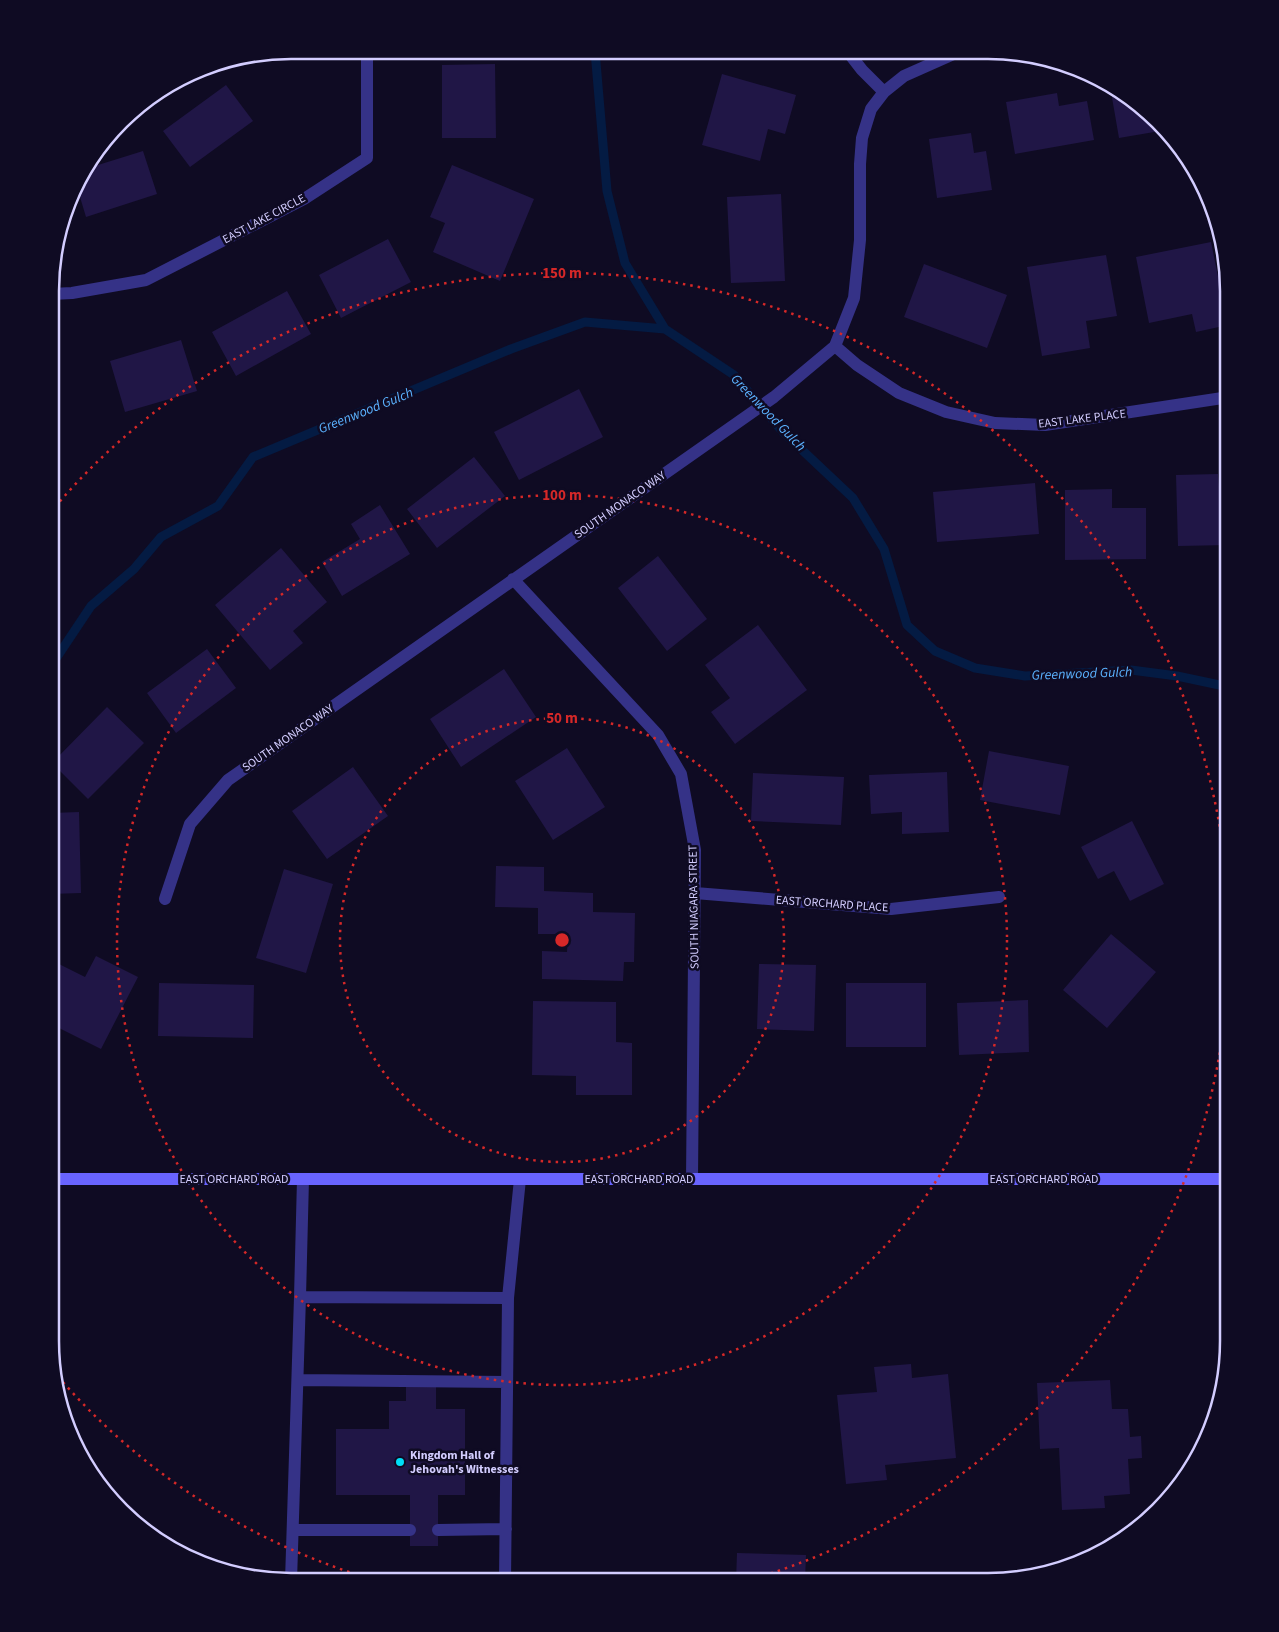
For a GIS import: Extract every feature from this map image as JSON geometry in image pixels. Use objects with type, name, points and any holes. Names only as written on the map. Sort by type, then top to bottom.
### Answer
[{"type":"main road","name":"EAST ORCHARD ROAD","points":[[59,1179],[1220,1179]]},
{"type":"street","name":"EAST LAKE CIRCLE","points":[[59,294],[146,280],[304,199],[367,158],[367,59]]},
{"type":"street","points":[[853,59],[884,92]]},
{"type":"street","name":"SOUTH MONACO WAY","points":[[165,899],[190,824],[228,780],[774,397],[835,346],[854,298],[860,240],[862,138],[871,109],[884,92],[904,76],[942,59]]},
{"type":"street","name":"EAST LAKE PLACE","points":[[835,346],[857,365],[899,393],[946,412],[995,423],[1045,426],[1220,398]]},
{"type":"street","name":"SOUTH NIAGARA STREET","points":[[512,580],[658,736],[681,774],[695,850],[692,1179]]},
{"type":"street","name":"EAST ORCHARD PLACE","points":[[695,893],[891,909],[999,897]]},
{"type":"street","points":[[291,1573],[303,1179]]},
{"type":"street","points":[[505,1573],[508,1298],[520,1179]]},
{"type":"street","points":[[300,1297],[508,1298]]},
{"type":"street","points":[[298,1380],[507,1382]]},
{"type":"street","points":[[438,1530],[506,1529]]},
{"type":"street","points":[[293,1530],[410,1530]]},
{"type":"building","points":[[495,64],[496,138],[442,138],[442,65]]},
{"type":"building","points":[[722,74],[796,95],[785,134],[768,129],[760,161],[702,145]]},
{"type":"building","points":[[226,85],[253,121],[190,167],[163,131]]},
{"type":"building","points":[[1057,93],[1059,106],[1087,101],[1094,140],[1015,154],[1006,102]]},
{"type":"building","points":[[1111,95],[1141,116],[1157,132],[1119,138]]},
{"type":"building","points":[[971,133],[974,153],[986,151],[992,190],[937,198],[929,139]]},
{"type":"building","points":[[143,151],[157,194],[86,217],[79,195],[96,166]]},
{"type":"building","points":[[452,165],[534,199],[500,281],[433,252],[445,223],[430,217]]},
{"type":"building","points":[[781,194],[785,281],[731,283],[727,197]]},
{"type":"building","points":[[388,239],[411,282],[341,318],[319,275]]},
{"type":"building","points":[[1211,242],[1220,286],[1220,327],[1196,332],[1192,314],[1149,323],[1136,257]]},
{"type":"building","points":[[1106,255],[1117,316],[1086,321],[1090,348],[1042,356],[1027,267]]},
{"type":"building","points":[[924,264],[1007,295],[987,348],[904,317]]},
{"type":"building","points":[[287,291],[311,334],[236,376],[212,332]]},
{"type":"building","points":[[181,340],[197,391],[125,412],[110,361]]},
{"type":"building","points":[[579,389],[603,437],[519,480],[494,432]]},
{"type":"building","points":[[474,457],[505,496],[437,548],[407,509]]},
{"type":"building","points":[[1218,474],[1220,486],[1220,545],[1178,546],[1176,475]]},
{"type":"building","points":[[1035,483],[1039,534],[937,542],[933,492]]},
{"type":"building","points":[[1112,489],[1112,508],[1146,508],[1146,559],[1065,560],[1065,490]]},
{"type":"building","points":[[380,505],[410,554],[342,596],[322,562],[360,539],[351,524]]},
{"type":"building","points":[[281,548],[327,602],[293,631],[303,643],[270,670],[215,605]]},
{"type":"building","points":[[658,556],[707,619],[667,651],[618,588]]},
{"type":"building","points":[[758,625],[807,690],[735,744],[711,712],[730,698],[705,665]]},
{"type":"building","points":[[207,649],[236,688],[176,733],[147,693]]},
{"type":"building","points":[[504,669],[536,717],[461,767],[430,719]]},
{"type":"building","points":[[107,707],[144,743],[88,799],[59,770],[59,756]]},
{"type":"building","points":[[567,748],[605,807],[553,840],[515,781]]},
{"type":"building","points":[[989,751],[1069,766],[1060,815],[980,800]]},
{"type":"building","points":[[353,767],[388,816],[327,859],[292,811]]},
{"type":"building","points":[[947,772],[949,832],[902,834],[902,812],[871,814],[869,775]]},
{"type":"building","points":[[753,773],[844,777],[841,825],[751,821]]},
{"type":"building","points":[[79,812],[81,893],[59,894],[59,813]]},
{"type":"building","points":[[1132,821],[1164,884],[1130,901],[1114,871],[1098,879],[1081,847]]},
{"type":"building","points":[[496,866],[544,867],[544,891],[593,893],[593,912],[635,913],[634,962],[624,962],[623,981],[542,979],[542,951],[567,952],[568,934],[538,934],[538,908],[495,907]]},
{"type":"building","points":[[284,869],[333,884],[306,973],[256,958]]},
{"type":"building","points":[[1111,934],[1156,972],[1107,1028],[1063,990]]},
{"type":"building","points":[[96,956],[138,977],[101,1049],[59,1028],[59,964],[85,977]]},
{"type":"building","points":[[759,964],[816,965],[814,1031],[757,1029]]},
{"type":"building","points":[[159,983],[254,985],[253,1038],[158,1036]]},
{"type":"building","points":[[846,983],[926,983],[926,1047],[846,1047]]},
{"type":"building","points":[[1028,1000],[1029,1052],[959,1055],[957,1003]]},
{"type":"building","points":[[533,1001],[616,1002],[616,1042],[632,1043],[632,1095],[576,1095],[576,1076],[532,1075]]},
{"type":"building","points":[[911,1364],[912,1378],[948,1374],[956,1458],[885,1465],[887,1480],[846,1484],[837,1395],[877,1392],[874,1367]]},
{"type":"building","points":[[1110,1380],[1112,1409],[1128,1409],[1130,1437],[1141,1436],[1142,1458],[1128,1459],[1130,1494],[1104,1496],[1105,1508],[1062,1510],[1059,1448],[1040,1449],[1037,1383]]},
{"type":"building","name":"Kingdom Hall of Jehovah's Witnesses","points":[[406,1386],[436,1386],[436,1409],[465,1409],[465,1495],[438,1495],[438,1546],[410,1546],[410,1495],[336,1495],[336,1429],[389,1429],[389,1401],[406,1401]]},
{"type":"building","points":[[737,1553],[806,1555],[805,1573],[736,1573]]},
{"type":"waterway","points":[[596,59],[607,191],[625,263],[665,329]]},
{"type":"waterway","name":"Greenwood Gulch","points":[[59,654],[91,606],[134,569],[161,537],[218,506],[253,457],[511,349],[585,322],[665,329],[734,375],[783,432],[853,498],[884,549],[907,625],[935,651],[975,668],[1025,676],[1131,670],[1177,676],[1220,685]]},
{"type":"place","name":"Kingdom Hall of Jehovah's Witnesses","points":[[400,1462]]}]
